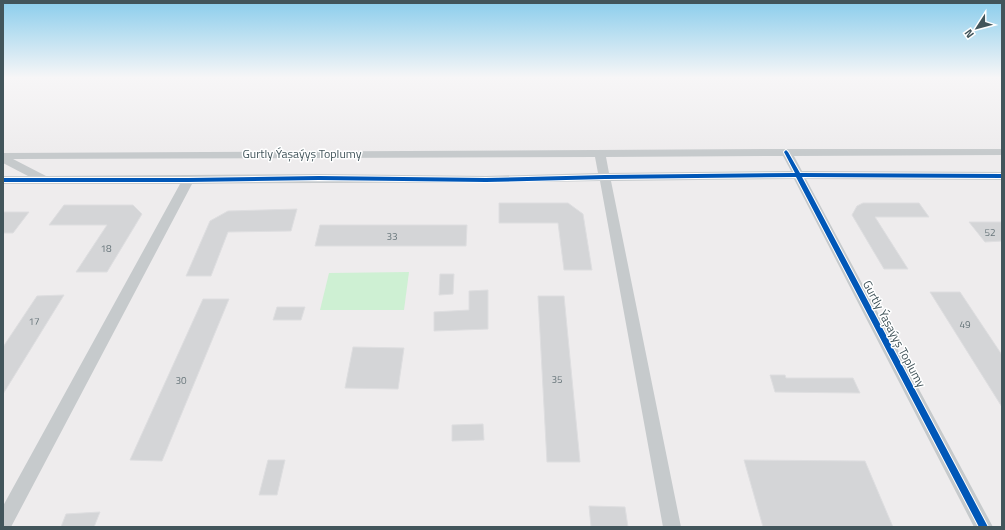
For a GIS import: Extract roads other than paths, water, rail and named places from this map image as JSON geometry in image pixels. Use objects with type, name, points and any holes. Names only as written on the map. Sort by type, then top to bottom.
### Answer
[{"type":"street","name":"Gurtly Ýaşaýyş Toplumy","points":[[786,152],[984,527]]},
{"type":"street","name":"Gurtly Ýaşaýyş Toplumy","points":[[3,156],[1002,152]]},
{"type":"street","points":[[600,153],[672,527]]},
{"type":"street","points":[[3,159],[45,180]]},
{"type":"street","points":[[3,180],[319,178],[486,180],[798,175],[1002,176]]},
{"type":"street","points":[[3,524],[188,180]]}]
